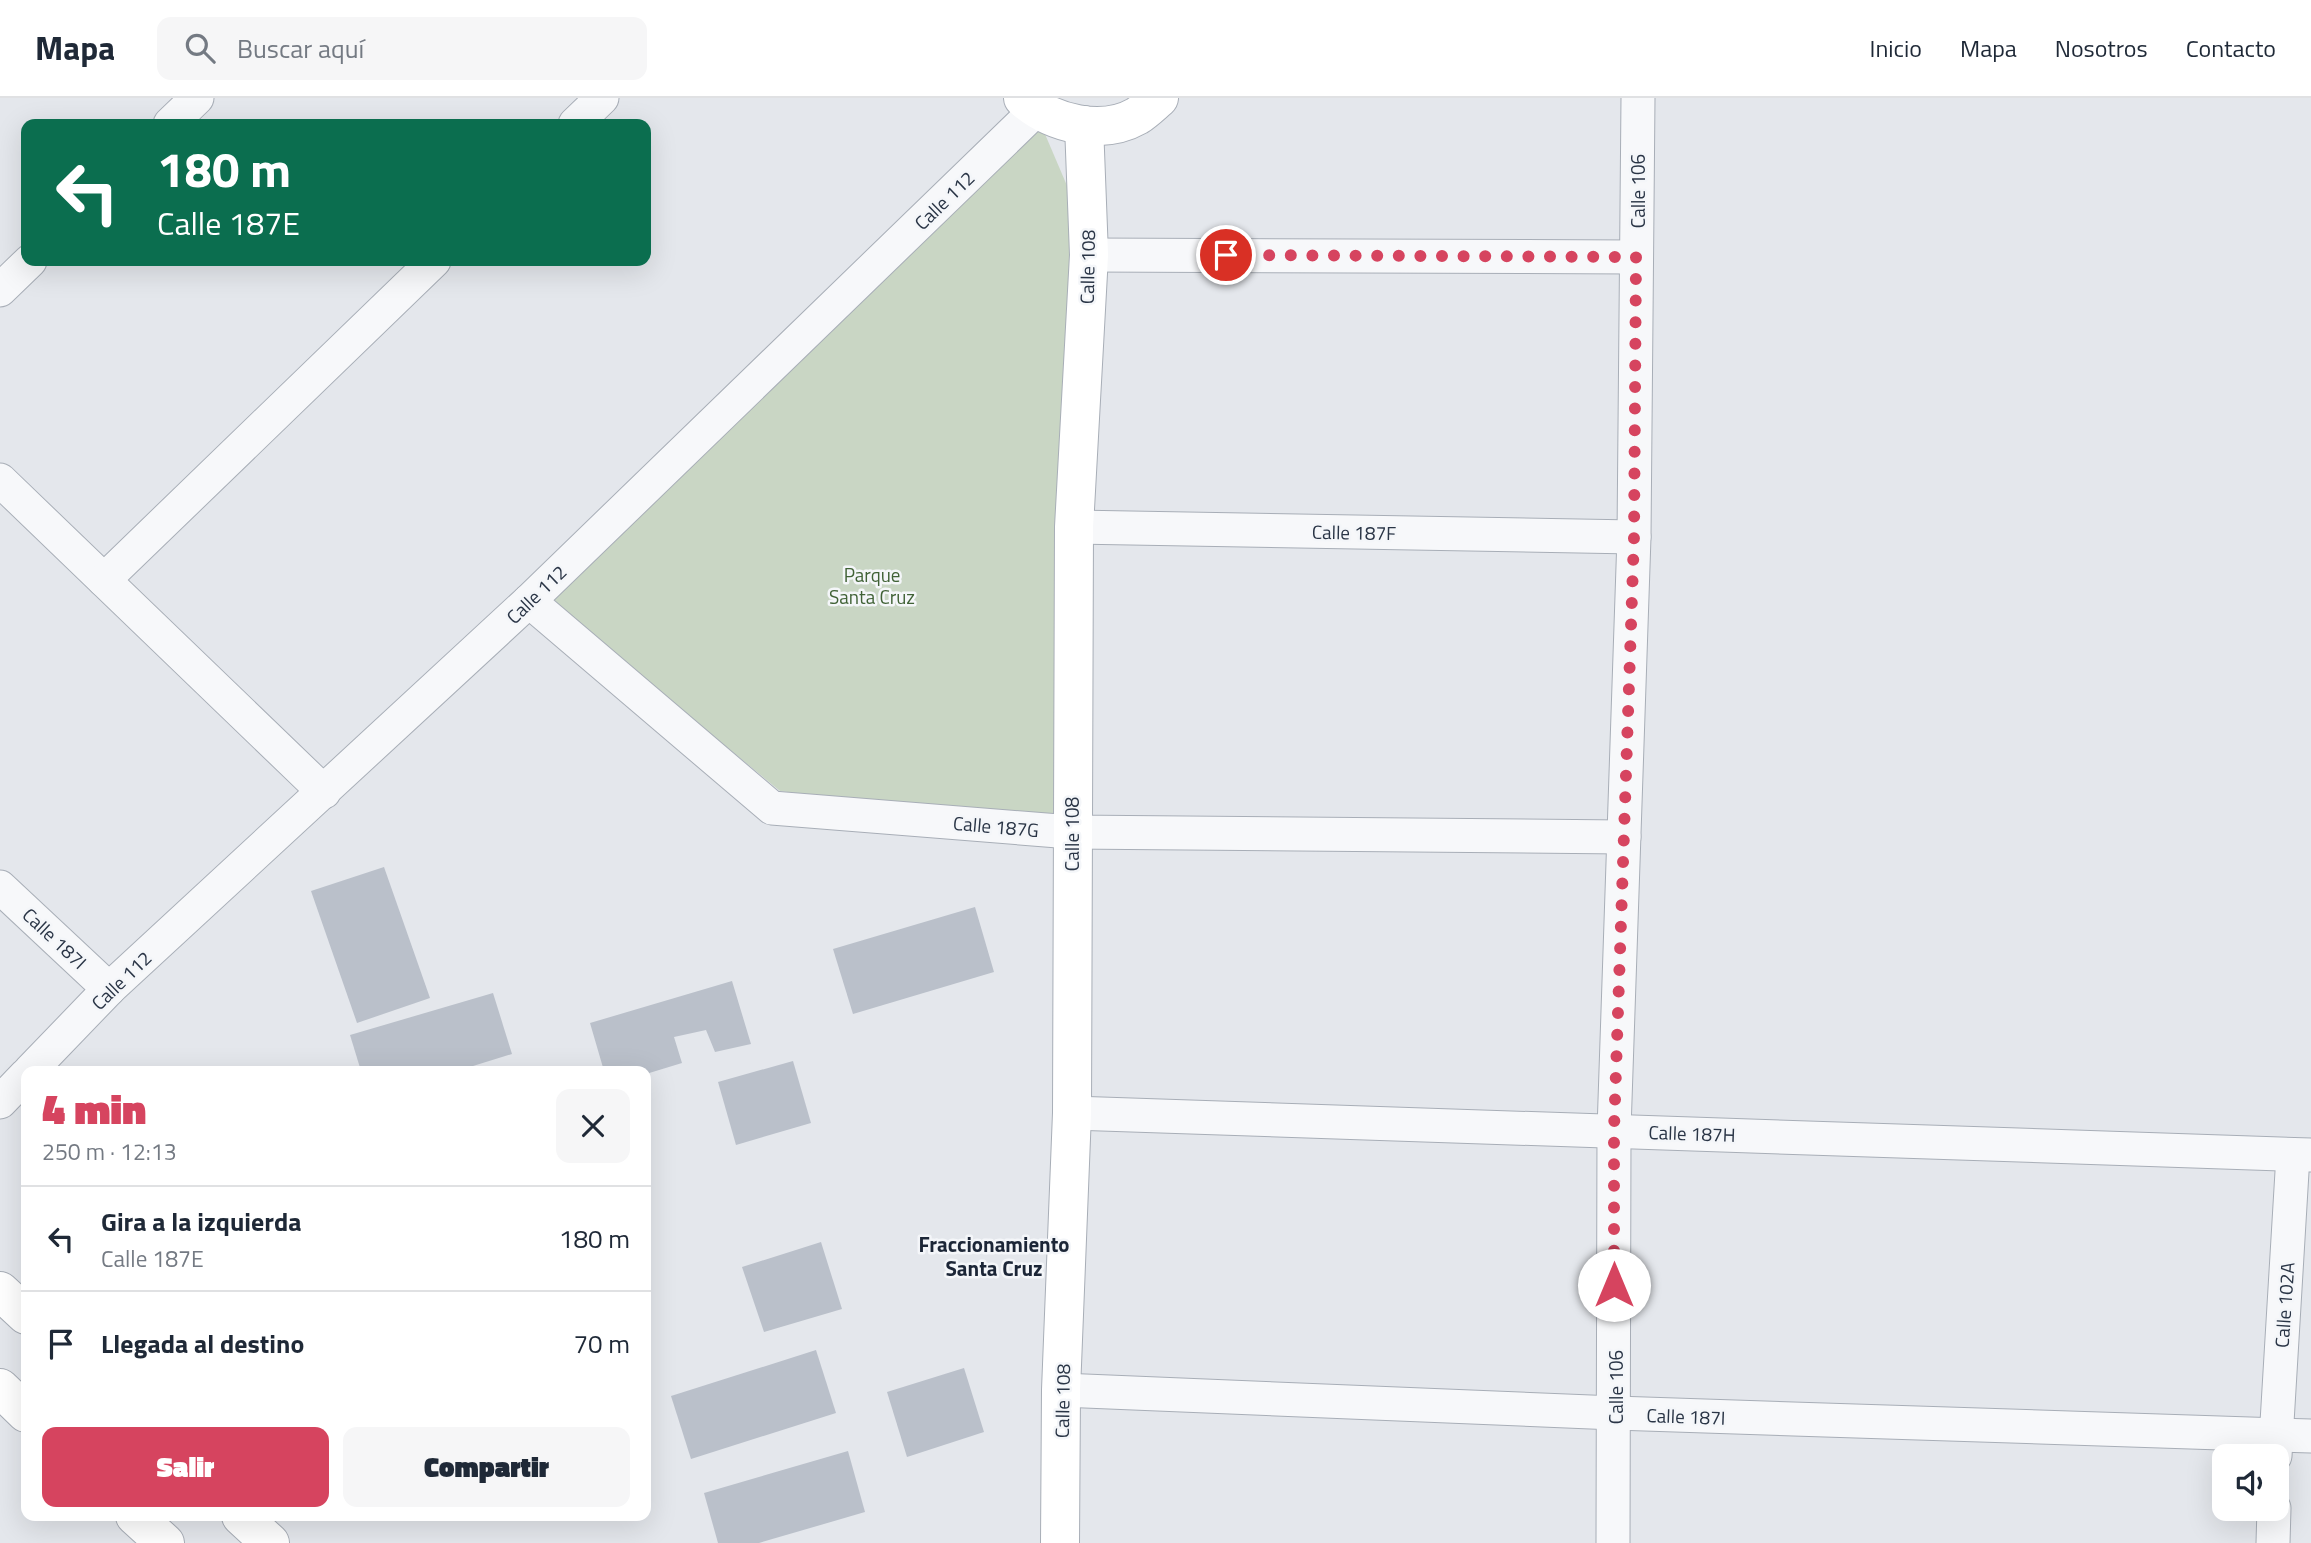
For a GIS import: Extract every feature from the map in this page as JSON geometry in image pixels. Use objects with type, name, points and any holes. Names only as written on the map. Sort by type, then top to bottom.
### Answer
[{"type":"street","points":[[175,119],[197,98]]},
{"type":"street","points":[[580,119],[603,98]]},
{"type":"street","points":[[1030,104],[1068,124],[1103,126],[1137,116],[1159,98]]},
{"type":"street","name":"Calle 106","points":[[1613,1543],[1614,1130],[1634,537],[1638,98]]},
{"type":"street","name":"Calle 112","points":[[35,1066],[109,989],[529,601],[1030,104]]},
{"type":"street","name":"Calle 108","points":[[1060,1543],[1061,1390],[1072,1113],[1074,527],[1089,255],[1084,125]]},
{"type":"street","points":[[1089,255],[1636,257]]},
{"type":"street","points":[[0,290],[25,266]]},
{"type":"street","points":[[104,580],[429,266]]},
{"type":"street","points":[[0,481],[324,792]]},
{"type":"street","name":"Calle 187F","points":[[1074,527],[1634,537]]},
{"type":"street","name":"Calle 187G","points":[[529,601],[772,808],[1071,832],[1624,837]]},
{"type":"street","name":"Calle 187I","points":[[0,887],[109,989]]},
{"type":"street","points":[[0,1102],[21,1080]]},
{"type":"street","name":"Calle 187H","points":[[1072,1113],[2302,1155]]},
{"type":"street","name":"Calle 102A","points":[[2276,1444],[2302,1155]]},
{"type":"street","points":[[0,1291],[21,1310]]},
{"type":"street","points":[[0,1388],[21,1408]]},
{"type":"street","name":"Calle 187I","points":[[1061,1390],[2255,1444]]},
{"type":"street","name":"Calle 187I","points":[[2280,1444],[2311,1436]]},
{"type":"street","points":[[140,1521],[164,1543]]},
{"type":"street","points":[[247,1521],[271,1543]]},
{"type":"street","points":[[2273,1543],[2274,1521]]},
{"type":"green space","name":"Parque Santa Cruz","points":[[1039,120],[1097,256],[1078,829],[780,791],[548,600]]},
{"type":"building","points":[[384,867],[430,998],[357,1023],[311,891]]},
{"type":"building","points":[[975,907],[994,972],[853,1014],[833,949]]},
{"type":"building","points":[[732,981],[751,1044],[715,1052],[706,1030],[674,1037],[682,1063],[651,1072],[651,1066],[603,1066],[590,1023]]},
{"type":"building","points":[[493,993],[512,1054],[473,1066],[359,1066],[350,1035]]},
{"type":"building","points":[[793,1061],[811,1123],[736,1145],[718,1082]]},
{"type":"building","points":[[821,1242],[842,1309],[764,1332],[742,1267]]},
{"type":"building","points":[[816,1350],[836,1413],[691,1459],[671,1396]]},
{"type":"building","points":[[964,1368],[984,1432],[907,1457],[887,1392]]},
{"type":"building","points":[[848,1451],[865,1512],[759,1543],[718,1543],[704,1493]]},
{"type":"district","name":"Fraccionamiento Santa Cruz","points":[[994,1256]]},
{"type":"route","points":[[1226,255],[1636,257],[1634,537],[1614,1130],[1614,1285]]}]
